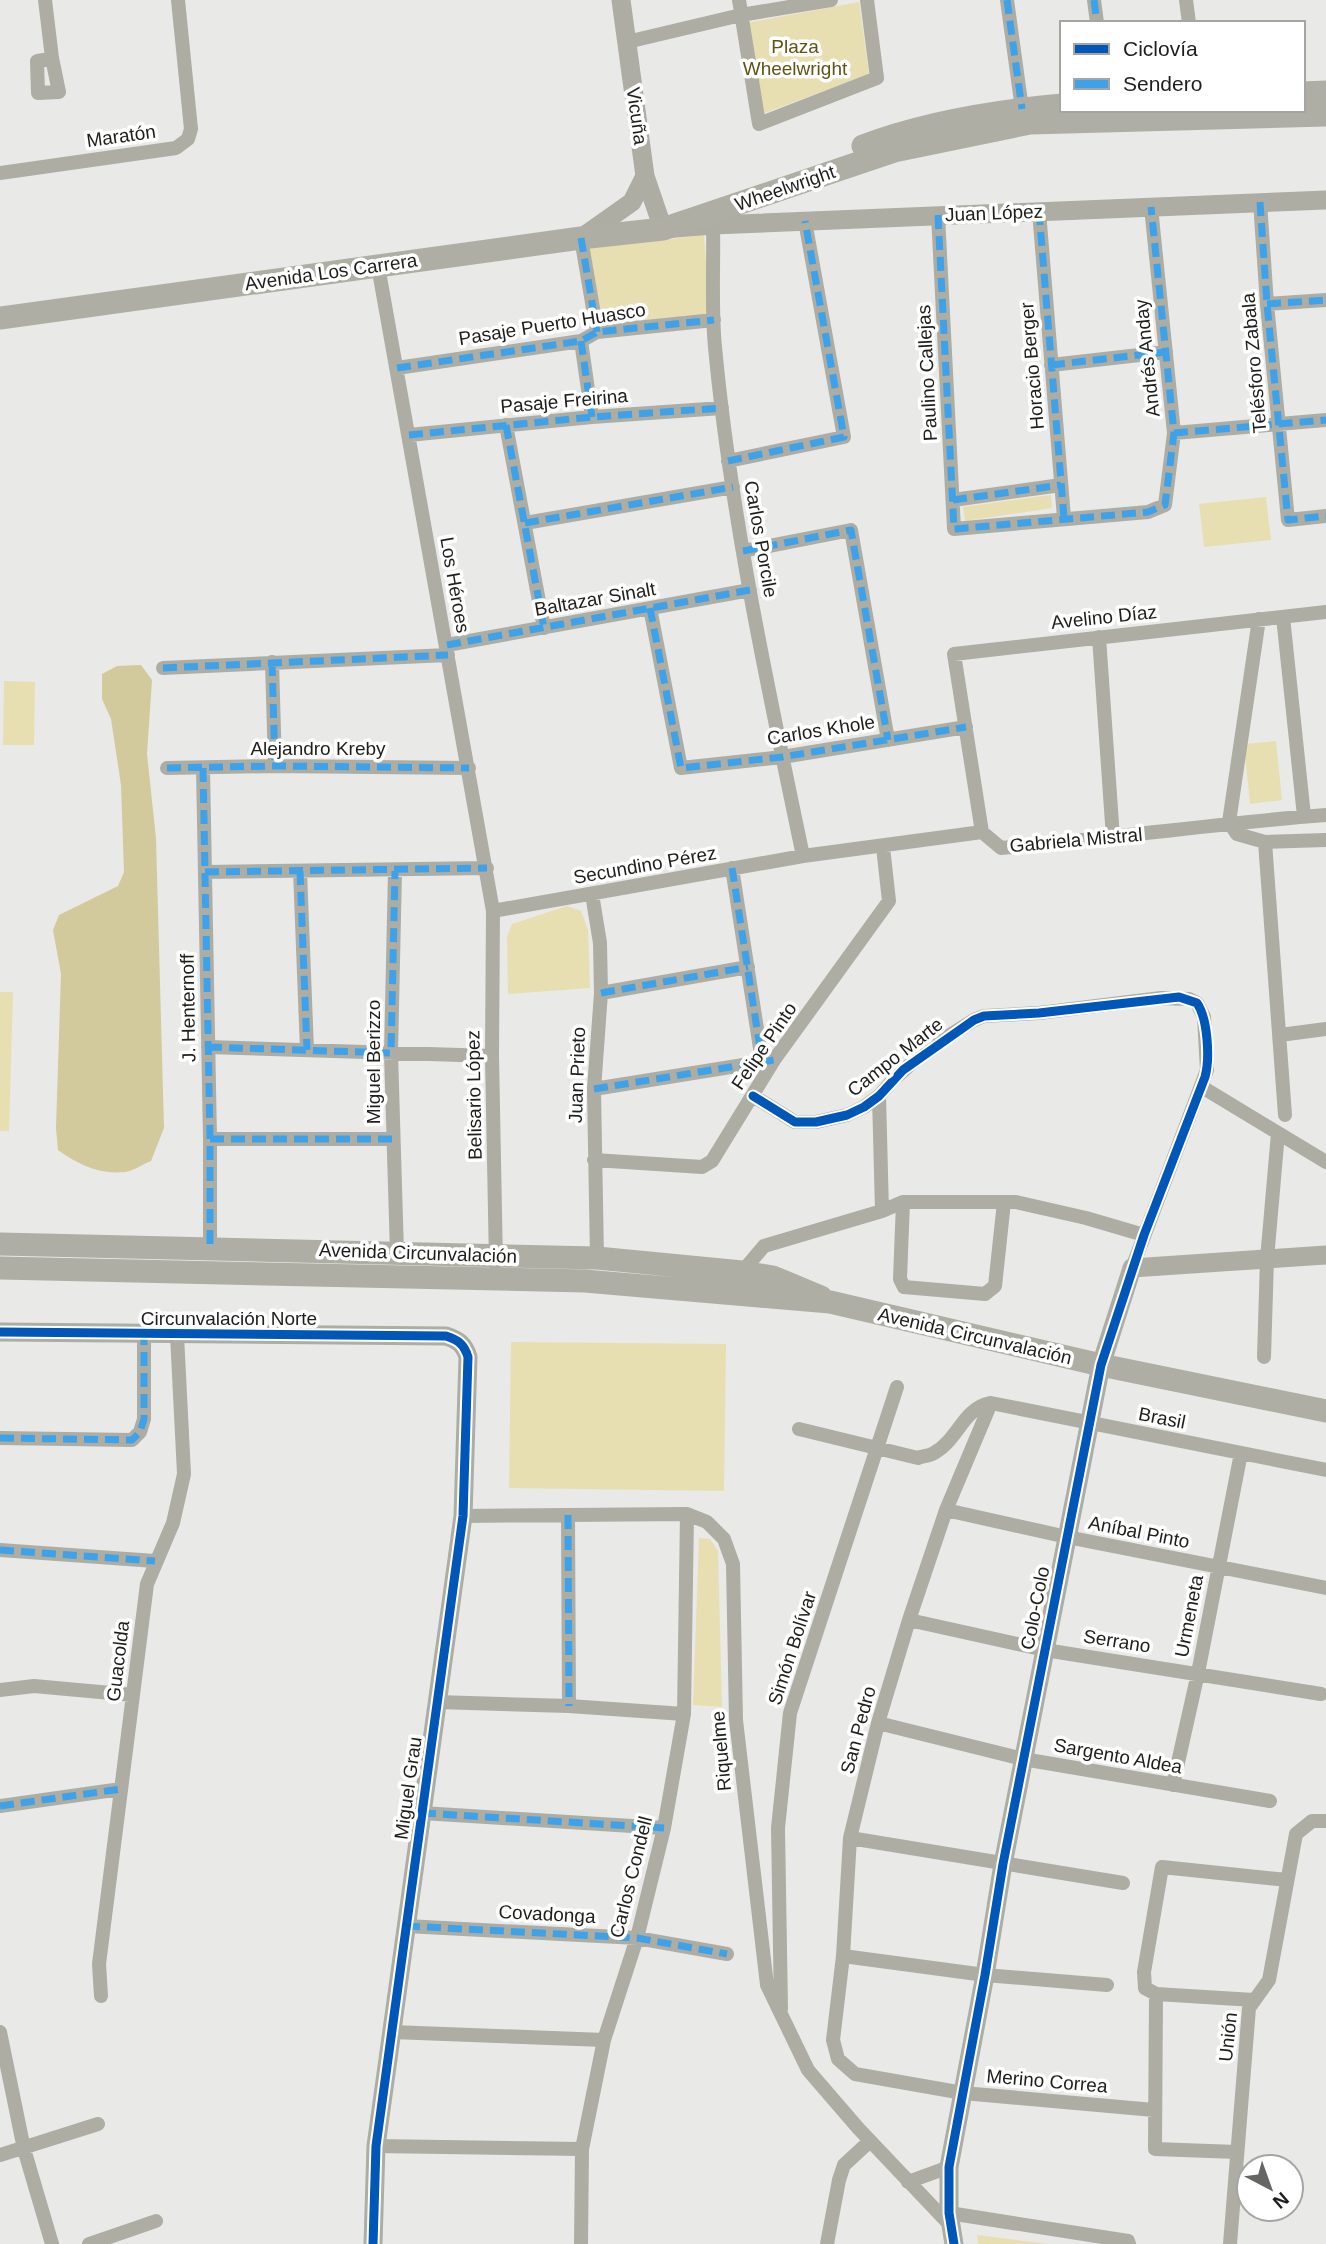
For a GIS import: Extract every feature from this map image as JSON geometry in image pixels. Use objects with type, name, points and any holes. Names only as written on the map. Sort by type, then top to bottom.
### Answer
[{"type":"main road","points":[[1305,93],[1326,92]]},
{"type":"main road","name":"Wheelwright","points":[[663,229],[780,177],[893,135],[1022,109],[1060,105]]},
{"type":"main road","name":"Wheelwright","points":[[663,229],[894,151],[1030,123],[1326,115]]},
{"type":"main road","name":"Avenida Los Carrera","points":[[0,318],[378,265],[663,229]]},
{"type":"main road","name":"Avenida Circunvalación","points":[[0,1244],[597,1258],[742,1272],[788,1282],[830,1302]]},
{"type":"main road","name":"Avenida Circunvalación","points":[[0,1268],[623,1283],[830,1302],[1101,1365],[1326,1411]]},
{"type":"street","points":[[45,0],[52,58]]},
{"type":"street","name":"Maratón","points":[[0,173],[176,148],[185,142],[191,129],[178,0]]},
{"type":"street","name":"Vicuña","points":[[621,0],[645,176],[663,229]]},
{"type":"street","points":[[739,0],[758,124],[877,78],[867,0]]},
{"type":"street","points":[[626,42],[741,15],[831,0]]},
{"type":"street","points":[[1007,0],[1022,109]]},
{"type":"street","points":[[1094,0],[1097,21]]},
{"type":"street","points":[[1185,0],[1189,21]]},
{"type":"street","points":[[597,332],[581,238],[632,202],[645,176]]},
{"type":"street","name":"Juan López","points":[[663,229],[1326,200]]},
{"type":"street","name":"Telésforo Zabala","points":[[1260,202],[1267,304],[1289,520],[1326,516]]},
{"type":"street","name":"Andrés Anday","points":[[1064,518],[1148,512],[1165,505],[1174,432],[1151,207]]},
{"type":"street","name":"Horacio Berger","points":[[1039,211],[1064,518]]},
{"type":"street","name":"Paulino Callejas","points":[[938,215],[954,529],[1064,518]]},
{"type":"street","points":[[728,461],[844,437],[805,221]]},
{"type":"street","name":"Carlos Porcile","points":[[713,225],[715,344],[728,461],[750,590],[803,856]]},
{"type":"street","name":"Los Héroes","points":[[378,265],[493,911]]},
{"type":"street","points":[[1267,304],[1326,300]]},
{"type":"street","name":"Pasaje Puerto Huasco","points":[[397,368],[582,341],[597,332],[715,320]]},
{"type":"street","points":[[582,341],[592,418]]},
{"type":"street","points":[[1051,365],[1166,352]]},
{"type":"street","name":"Pasaje Freirina","points":[[409,435],[722,408]]},
{"type":"street","points":[[1174,432],[1326,419]]},
{"type":"street","points":[[506,425],[544,628]]},
{"type":"street","points":[[953,500],[1061,485]]},
{"type":"street","points":[[525,523],[733,487]]},
{"type":"street","points":[[743,551],[850,530],[888,740]]},
{"type":"street","name":"Baltazar Sinalt","points":[[163,668],[447,650],[544,628],[750,590]]},
{"type":"street","name":"Carlos Khole","points":[[650,608],[681,768],[782,757],[966,727]]},
{"type":"street","name":"Avelino Díaz","points":[[966,727],[954,654],[1326,612]]},
{"type":"street","points":[[1283,617],[1304,816]]},
{"type":"street","points":[[1259,620],[1230,822],[1237,834],[1265,842],[1326,840]]},
{"type":"street","points":[[1099,637],[1113,838]]},
{"type":"street","points":[[272,662],[275,766]]},
{"type":"street","points":[[966,727],[982,832]]},
{"type":"street","name":"Alejandro Kreby","points":[[167,768],[468,768]]},
{"type":"street","name":"J. Henternoff","points":[[203,768],[210,1248]]},
{"type":"street","name":"Gabriela Mistral","points":[[803,856],[982,832],[1001,848],[1113,838],[1230,822],[1326,815]]},
{"type":"street","points":[[1265,842],[1285,1115]]},
{"type":"street","name":"Felipe Pinto","points":[[594,1160],[702,1167],[708,1165],[753,1096],[768,1061],[889,901],[883,847]]},
{"type":"street","name":"Secundino Pérez","points":[[493,911],[803,856]]},
{"type":"street","points":[[205,872],[486,868]]},
{"type":"street","points":[[594,1089],[768,1061],[748,967],[732,869]]},
{"type":"street","points":[[300,871],[307,1050]]},
{"type":"street","name":"Miguel Berizzo","points":[[395,871],[391,1053],[397,1253]]},
{"type":"street","name":"Juan Prieto","points":[[592,894],[600,943],[601,993],[594,1089],[597,1258]]},
{"type":"street","name":"Belisario López","points":[[493,911],[492,1056],[497,1279]]},
{"type":"street","points":[[601,993],[748,967]]},
{"type":"street","name":"Campo Marte","points":[[753,1096],[795,1122],[805,1124],[847,1115],[879,1096],[914,1061],[956,1031],[984,1016],[1039,1013],[1161,998],[1189,999]]},
{"type":"street","name":"Colo-Colo","points":[[951,2228],[949,2167],[1003,1864],[1101,1365],[1132,1268],[1207,1070],[1204,1017],[1197,1003],[1189,999]]},
{"type":"street","points":[[1280,1035],[1326,1029]]},
{"type":"street","points":[[208,1047],[492,1056]]},
{"type":"street","points":[[1202,1087],[1326,1162]]},
{"type":"street","points":[[879,1096],[882,1211]]},
{"type":"street","points":[[1264,1357],[1267,1259],[1278,1133]]},
{"type":"street","points":[[210,1139],[393,1139]]},
{"type":"street","points":[[903,1202],[900,1279],[904,1287],[985,1294],[995,1286],[1004,1202]]},
{"type":"street","points":[[742,1272],[765,1246],[882,1211],[903,1202],[1016,1202],[1144,1235]]},
{"type":"street","points":[[1132,1268],[1326,1255]]},
{"type":"street","name":"Circunvalación Norte","points":[[0,1332],[446,1336],[457,1340]]},
{"type":"street","points":[[0,1438],[132,1440],[140,1432],[144,1419],[144,1335]]},
{"type":"street","name":"Guacolda","points":[[100,1996],[99,1964],[147,1584],[173,1523],[184,1474],[177,1335]]},
{"type":"street","name":"Miguel Grau","points":[[373,2244],[376,2147],[463,1516],[468,1357],[463,1345],[457,1340]]},
{"type":"street","name":"Simón Bolívar","points":[[782,2015],[778,1828],[790,1713],[897,1387]]},
{"type":"street","points":[[799,1429],[918,1458],[933,1454],[945,1444],[969,1414],[980,1405],[991,1403]]},
{"type":"street","name":"Brasil","points":[[991,1403],[1326,1470]]},
{"type":"street","name":"San Pedro","points":[[855,2074],[838,2059],[833,2040],[843,1956],[850,1838],[878,1723],[909,1620],[946,1510],[991,1403]]},
{"type":"street","name":"Urmeneta","points":[[1173,1785],[1241,1453]]},
{"type":"street","name":"Aníbal Pinto","points":[[946,1510],[1067,1537],[1326,1588]]},
{"type":"street","points":[[463,1516],[687,1514]]},
{"type":"street","name":"Riquelme","points":[[687,1514],[707,1522],[724,1539],[733,1564],[736,1720],[767,1985],[808,2070],[951,2228]]},
{"type":"street","name":"Carlos Condell","points":[[581,2244],[582,2149],[604,2040],[637,1938],[664,1828],[684,1714],[687,1514]]},
{"type":"street","points":[[568,1515],[569,1706]]},
{"type":"street","points":[[0,1550],[155,1561]]},
{"type":"street","name":"Serrano","points":[[909,1620],[1045,1650],[1198,1672],[1321,1694]]},
{"type":"street","points":[[0,1690],[34,1686],[133,1695]]},
{"type":"street","points":[[437,1702],[569,1706],[684,1714]]},
{"type":"street","name":"Sargento Aldea","points":[[878,1723],[1023,1759],[1270,1801]]},
{"type":"street","points":[[0,1806],[121,1789]]},
{"type":"street","points":[[422,1813],[664,1828]]},
{"type":"street","name":"Unión","points":[[1230,2244],[1249,2008],[1269,1980],[1296,1834],[1312,1821],[1326,1821]]},
{"type":"street","points":[[850,1838],[1123,1883]]},
{"type":"street","points":[[1237,2152],[1156,2149],[1150,1991],[1144,1972],[1162,1867],[1287,1880]]},
{"type":"street","name":"Covadonga","points":[[407,1926],[637,1938],[727,1954]]},
{"type":"street","points":[[843,1956],[985,1975],[1107,1985]]},
{"type":"street","points":[[1150,1991],[1254,2000]]},
{"type":"street","points":[[0,2032],[24,2149],[52,2244]]},
{"type":"street","points":[[392,2032],[604,2040]]},
{"type":"street","name":"Merino Correa","points":[[855,2074],[963,2093],[1154,2110]]},
{"type":"street","points":[[0,2155],[98,2124]]},
{"type":"street","points":[[827,2244],[844,2165],[870,2141]]},
{"type":"street","points":[[376,2147],[582,2149]]},
{"type":"street","points":[[908,2182],[949,2167]]},
{"type":"street","points":[[89,2244],[156,2221]]},
{"type":"street","points":[[951,2228],[1128,2241],[1129,2244]]},
{"type":"green space","name":"Plaza Wheelwright","points":[[859,2],[869,74],[762,114],[747,23]]},
{"type":"green space","points":[[704,235],[710,318],[602,328],[588,249]]},
{"type":"green space","points":[[1051,495],[1052,508],[965,521],[963,507]]},
{"type":"green space","points":[[1266,497],[1271,540],[1204,547],[1199,504]]},
{"type":"green space","points":[[4,681],[35,682],[34,745],[3,745]]},
{"type":"green space","points":[[1276,741],[1282,800],[1250,804],[1244,744]]},
{"type":"green space","points":[[567,906],[581,911],[588,930],[590,988],[508,994],[507,937],[512,924]]},
{"type":"green space","points":[[0,992],[13,992],[9,1131],[0,1131]]},
{"type":"green space","points":[[511,1342],[726,1344],[724,1491],[509,1488]]},
{"type":"green space","points":[[699,1538],[710,1539],[718,1551],[722,1707],[693,1705]]},
{"type":"green space","points":[[977,2235],[1049,2244],[978,2244]]},
{"type":"shaded area","points":[[141,665],[152,680],[147,754],[156,838],[164,1128],[151,1161],[125,1172],[107,1172],[73,1160],[58,1150],[56,1128],[61,974],[53,930],[59,915],[118,886],[124,872],[121,785],[111,719],[102,699],[102,674],[117,666]]},
{"type":"marked path","points":[[1007,0],[1022,109]]},
{"type":"marked path","points":[[1094,0],[1097,21]]},
{"type":"marked path","points":[[1260,202],[1288,520],[1326,516]]},
{"type":"marked path","points":[[938,215],[954,529],[1148,512],[1165,505],[1174,433],[1151,207]]},
{"type":"marked path","points":[[1039,211],[1064,518]]},
{"type":"marked path","points":[[728,461],[844,437],[805,221]]},
{"type":"marked path","points":[[581,238],[597,332]]},
{"type":"marked path","points":[[1267,304],[1326,300]]},
{"type":"marked path","points":[[397,368],[581,341],[597,332],[714,320]]},
{"type":"marked path","points":[[581,341],[592,417]]},
{"type":"marked path","points":[[1051,365],[1166,352]]},
{"type":"marked path","points":[[409,435],[592,417],[722,408]]},
{"type":"marked path","points":[[1174,433],[1326,420]]},
{"type":"marked path","points":[[506,425],[544,628]]},
{"type":"marked path","points":[[953,500],[1061,485]]},
{"type":"marked path","points":[[525,523],[733,487]]},
{"type":"marked path","points":[[743,551],[851,530],[888,740]]},
{"type":"marked path","points":[[447,645],[750,590]]},
{"type":"marked path","points":[[650,608],[681,768],[782,757],[966,727]]},
{"type":"marked path","points":[[163,668],[448,655]]},
{"type":"marked path","points":[[272,662],[275,766]]},
{"type":"marked path","points":[[167,768],[469,768]]},
{"type":"marked path","points":[[203,768],[210,1248]]},
{"type":"marked path","points":[[205,872],[487,868]]},
{"type":"marked path","points":[[732,868],[762,1061]]},
{"type":"marked path","points":[[300,871],[307,1050]]},
{"type":"marked path","points":[[208,1047],[391,1053],[395,871]]},
{"type":"marked path","points":[[601,993],[748,967]]},
{"type":"marked path","points":[[594,1089],[774,1060]]},
{"type":"marked path","points":[[210,1139],[393,1139]]},
{"type":"marked path","points":[[0,1438],[132,1440],[140,1432],[144,1419],[144,1335]]},
{"type":"marked path","points":[[568,1515],[569,1706]]},
{"type":"marked path","points":[[0,1550],[155,1561]]},
{"type":"marked path","points":[[0,1806],[121,1789]]},
{"type":"marked path","points":[[422,1813],[664,1828]]},
{"type":"marked path","points":[[406,1926],[637,1938],[727,1954]]},
{"type":"cycle path","points":[[753,1096],[795,1122],[816,1122],[847,1115],[879,1096],[903,1070],[974,1020],[984,1016],[1039,1013],[1179,997],[1197,1003],[1206,1029],[1208,1050],[1205,1077],[1144,1235],[1101,1365],[1003,1864],[949,2167],[949,2213],[954,2244]]},
{"type":"cycle path","points":[[0,1332],[446,1336],[460,1343],[465,1349],[468,1357],[463,1516],[376,2146],[373,2244]]}]
